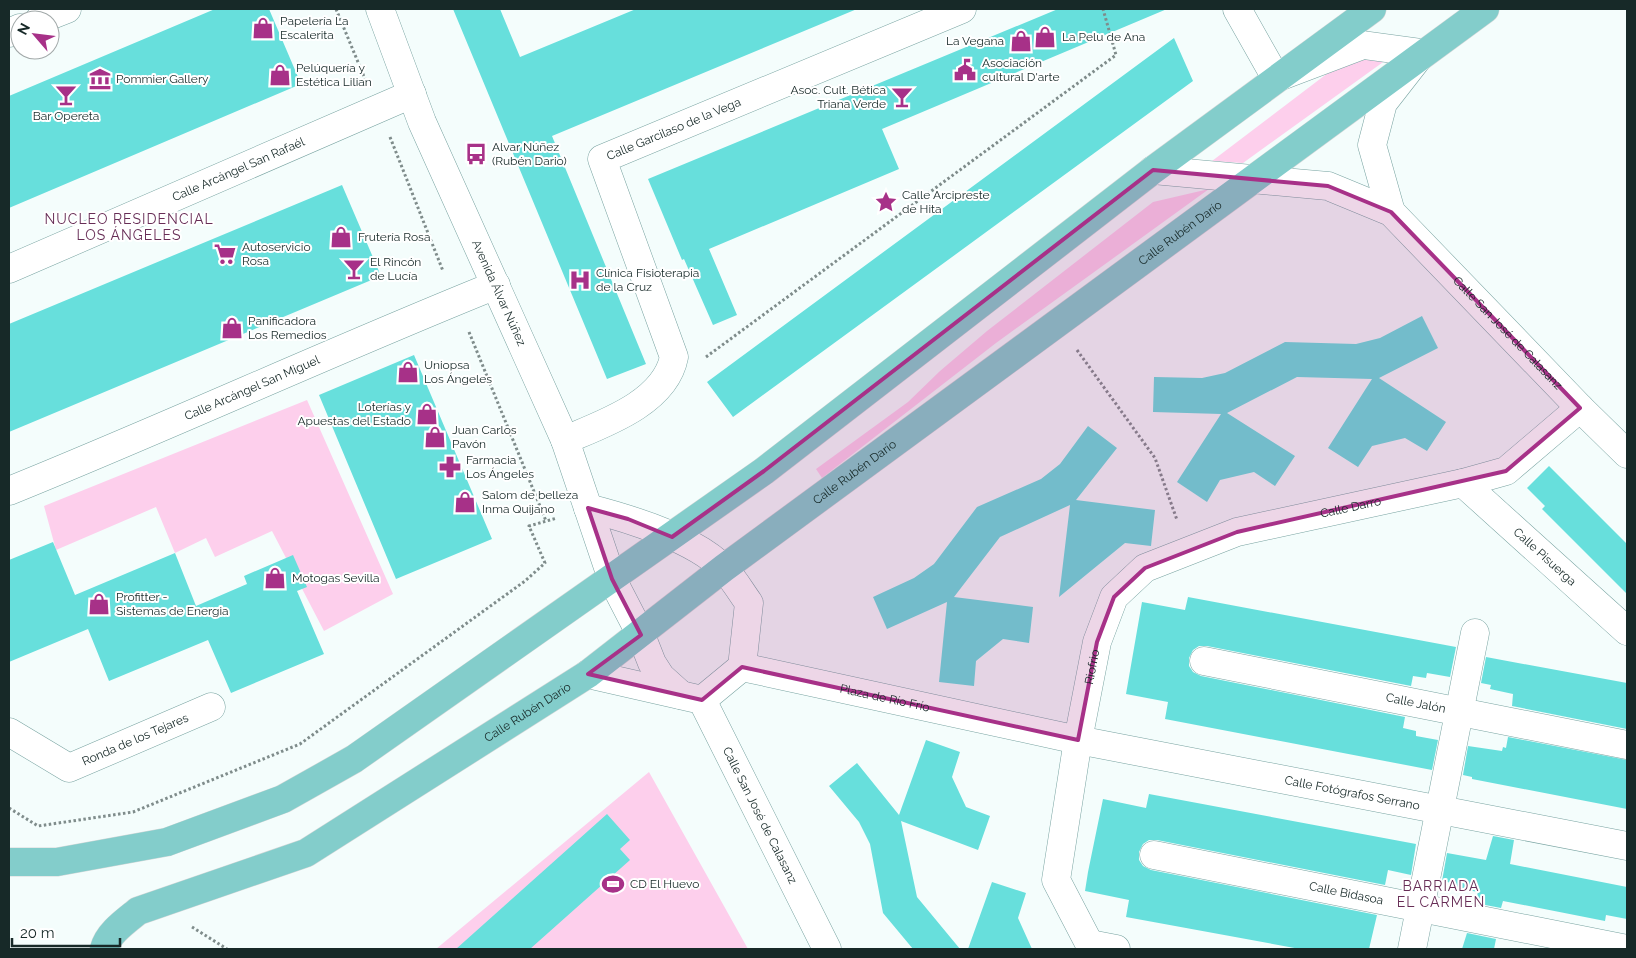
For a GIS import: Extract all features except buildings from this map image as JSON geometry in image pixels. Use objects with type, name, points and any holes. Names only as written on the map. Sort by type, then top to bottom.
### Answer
[{"type":"main road","points":[[9,862],[57,862],[167,842],[283,799],[354,759],[764,471],[1153,170],[1372,9]]},
{"type":"main road","name":"Calle Rubén Darío","points":[[104,949],[106,943],[122,924],[138,911],[306,853],[588,674],[641,635],[724,568],[1255,180],[1422,53],[1485,9]]},
{"type":"street","name":"Avenida Álvar Núñez","points":[[380,9],[422,122],[565,440],[612,579]]},
{"type":"street","name":"Calle Garcilaso de la Vega","points":[[671,370],[674,357],[602,159],[962,9]]},
{"type":"street","points":[[1237,9],[1276,78],[1363,45],[1422,53]]},
{"type":"street","points":[[1390,212],[1372,145],[1383,103],[1422,53]]},
{"type":"street","name":"Calle Arcángel San Rafaél","points":[[9,269],[412,94]]},
{"type":"street","points":[[1153,170],[1328,186],[1390,212]]},
{"type":"street","name":"Calle San José de Calasanz","points":[[1390,212],[1627,454]]},
{"type":"street","name":"Calle Arcángel San Miguel","points":[[9,491],[135,440],[289,371],[496,285]]},
{"type":"street","points":[[565,440],[607,422],[640,403],[656,389],[671,370]]},
{"type":"street","name":"Calle Darro","points":[[1114,597],[1145,568],[1237,532],[1463,483],[1506,471],[1580,408]]},
{"type":"street","name":"Calle Pisuerga","points":[[1463,483],[1627,631]]},
{"type":"street","points":[[588,508],[628,518],[703,553],[724,568],[749,603],[742,667],[692,698],[588,674]]},
{"type":"street","name":"Calle San José de Calasanz","points":[[612,579],[641,635],[652,663],[661,676],[692,698],[827,949]]},
{"type":"street","name":"Riofrio","points":[[1099,948],[1056,880],[1078,740],[1097,642],[1114,597]]},
{"type":"street","points":[[1412,949],[1475,633]]},
{"type":"street","name":"Calle Jalón","points":[[1204,662],[1627,745]]},
{"type":"street","name":"Plaza de Río Frío","points":[[742,667],[1078,740]]},
{"type":"street","name":"Ronda de los Tejares","points":[[9,732],[69,768],[211,707]]},
{"type":"street","name":"Calle Fotógrafos Serrano","points":[[1078,740],[1627,846]]},
{"type":"street","name":"Calle Bidasoa","points":[[1154,855],[1627,949]]},
{"type":"path","points":[[336,9],[366,81]]},
{"type":"path","points":[[671,370],[697,364],[1116,55],[1103,9]]},
{"type":"path","points":[[388,131],[445,276]]},
{"type":"path","points":[[1058,324],[1155,458],[1188,551]]},
{"type":"path","points":[[467,327],[546,521]]},
{"type":"path","points":[[9,808],[38,826],[133,812],[300,744],[525,581],[545,562],[529,526],[588,508]]},
{"type":"path","points":[[184,922],[227,949]]},
{"type":"highlighted area","points":[[1153,170],[1328,186],[1391,212],[1580,408],[1506,471],[1237,532],[1145,568],[1114,597],[1097,642],[1078,740],[742,667],[702,700],[588,674],[641,635],[612,579],[588,508],[628,519],[672,537],[764,471]]},
{"type":"shaded area","points":[[1345,60],[1386,60],[1243,163],[1212,161]]},
{"type":"shaded area","points":[[1209,189],[996,343],[822,478],[816,469],[908,402],[940,371],[987,331],[1153,202]]},
{"type":"shaded area","points":[[307,400],[393,594],[324,631],[272,531],[215,557],[206,538],[175,553],[156,507],[56,550],[44,506]]},
{"type":"shaded area","name":"CD El Huevo","points":[[649,772],[748,949],[436,949]]},
{"type":"place","name":"Papelería La Escalerita","points":[[263,28]]},
{"type":"place","name":"La Pelu de Ana","points":[[1045,37]]},
{"type":"place","name":"La Vegana","points":[[1021,41]]},
{"type":"place","name":"Asociación cultural D'arte","points":[[965,70]]},
{"type":"place","name":"Pelúquería y Estética Lilian","points":[[280,75]]},
{"type":"place","name":"Pommier Gallery","points":[[100,79]]},
{"type":"place","name":"Bar Opereta","points":[[66,95]]},
{"type":"place","name":"Asoc. Cult. Bética Triana Verde","points":[[902,97]]},
{"type":"place","name":"Alvar Núñez (Rubén Dario)","points":[[476,154]]},
{"type":"place","name":"Calle Arcipreste de Hita","points":[[886,202]]},
{"type":"place","name":"Frutería Rosa","points":[[341,237]]},
{"type":"place","name":"Autoservicio Rosa","points":[[225,254]]},
{"type":"place","name":"El Rincón de Lucía","points":[[354,269]]},
{"type":"place","name":"Clínica Fisioterapia de la Cruz","points":[[580,280]]},
{"type":"place","name":"Panificadora Los Remedios","points":[[232,328]]},
{"type":"place","name":"Uniopsa Los Ángeles","points":[[408,372]]},
{"type":"place","name":"Loterías y Apuestas del Estado","points":[[427,414]]},
{"type":"place","name":"Juan Carlos Pavón","points":[[435,437]]},
{"type":"place","name":"Farmacia Los Ángeles","points":[[450,467]]},
{"type":"place","name":"Salom de belleza Inma Quijano","points":[[465,502]]},
{"type":"place","name":"Motogas Sevilla","points":[[275,578]]},
{"type":"place","name":"Profitter - Sistemas de Energia","points":[[99,604]]},
{"type":"place","name":"CD El Huevo","points":[[613,884]]},
{"type":"district","name":"NUCLEO RESIDENCIAL LOS ÁNGELES","points":[[129,227]]},
{"type":"district","name":"BARRIADA EL CARMEN","points":[[1441,894]]}]
